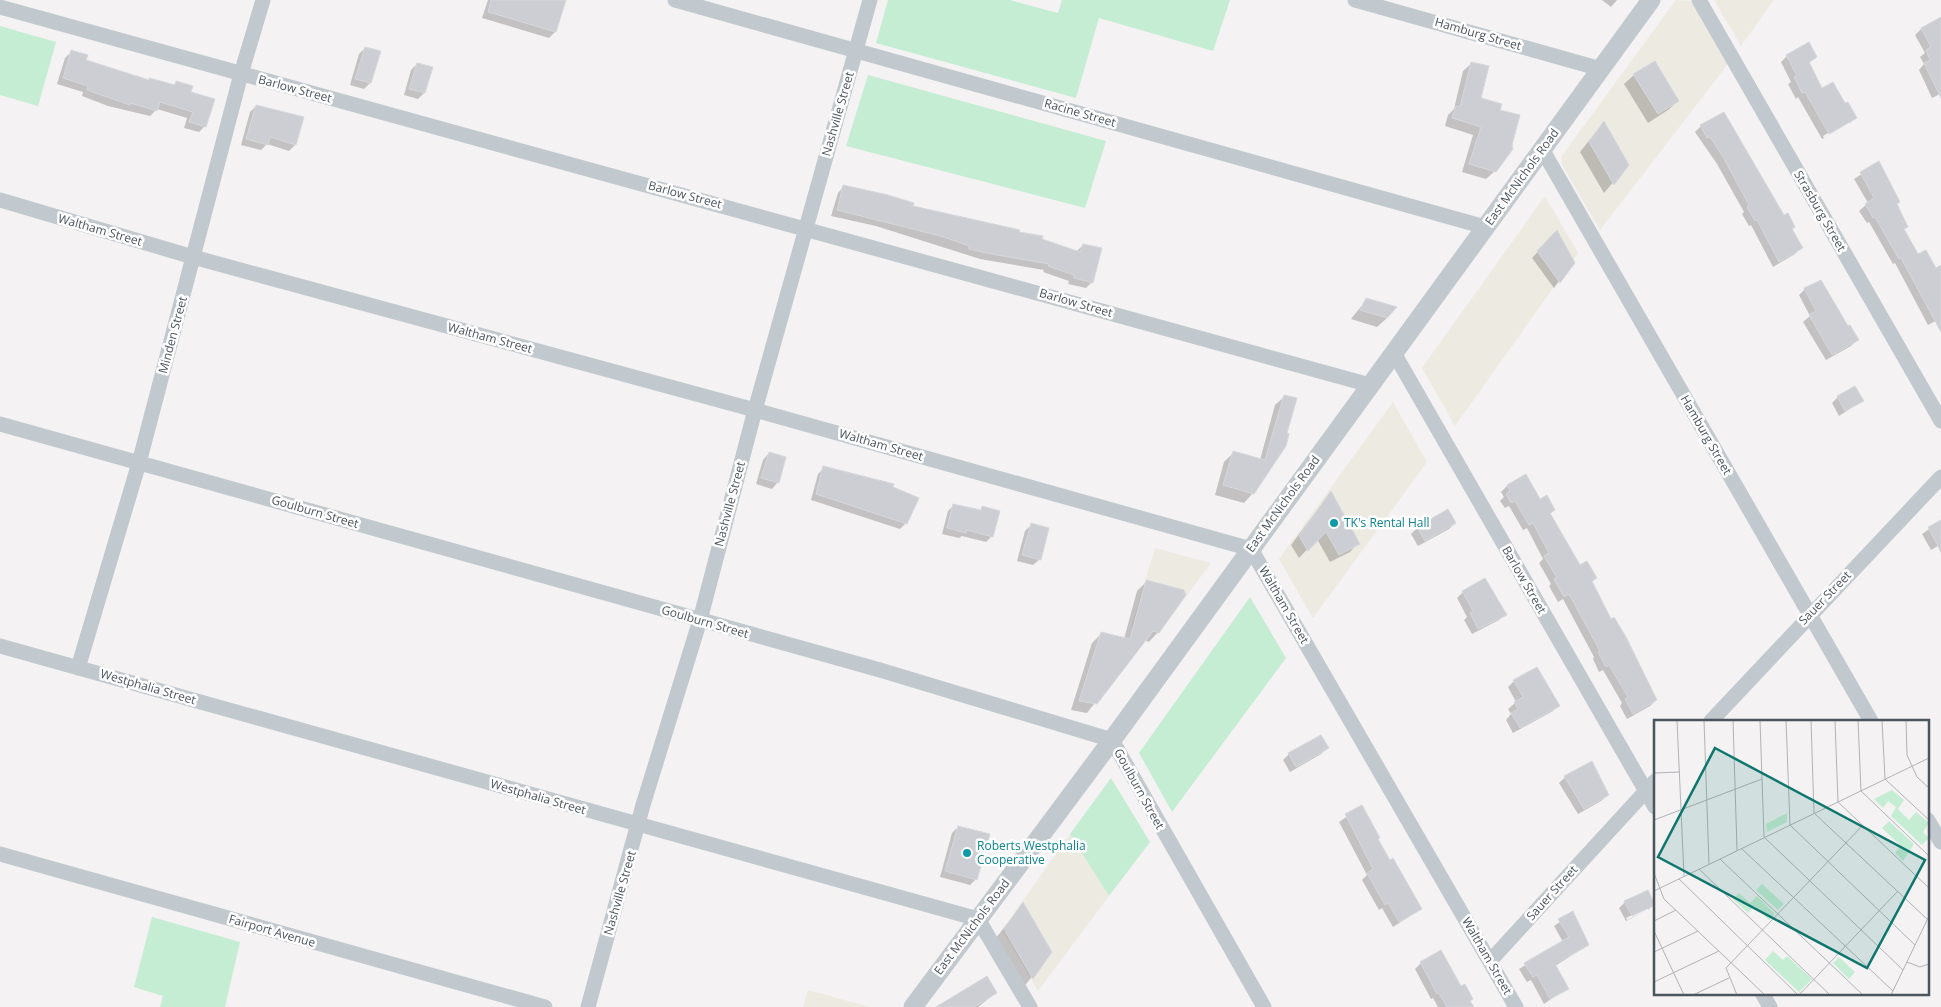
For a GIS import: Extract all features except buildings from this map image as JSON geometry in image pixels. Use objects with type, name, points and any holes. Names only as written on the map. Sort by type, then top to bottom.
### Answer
[{"type":"street","name":"Minden Street","points":[[78,668],[139,463],[241,74],[263,0]]},
{"type":"street","name":"Racine Street","points":[[675,0],[1485,227]]},
{"type":"street","name":"Nashville Street","points":[[588,1007],[638,825],[700,620],[755,410],[870,0]]},
{"type":"street","name":"Hamburg Street","points":[[1355,0],[1600,69]]},
{"type":"street","name":"East McNichols Road","points":[[914,1007],[1112,740],[1651,0]]},
{"type":"street","name":"Strasburg Street","points":[[1698,0],[1941,422]]},
{"type":"street","name":"Barlow Street","points":[[0,7],[1370,385]]},
{"type":"street","name":"Hamburg Street","points":[[1542,149],[1870,720]]},
{"type":"street","name":"Waltham Street","points":[[0,200],[193,257],[755,410],[1251,549],[1516,1007]]},
{"type":"street","name":"Barlow Street","points":[[1394,353],[1650,786],[1654,804]]},
{"type":"street","name":"Goulburn Street","points":[[0,424],[880,670],[1112,740],[1264,1007]]},
{"type":"street","name":"Sauer Street","points":[[1712,720],[1809,614],[1941,477]]},
{"type":"street","name":"Westphalia Street","points":[[0,646],[978,919]]},
{"type":"street","name":"Sauer Street","points":[[1490,961],[1650,786]]},
{"type":"street","points":[[1928,821],[1941,842]]},
{"type":"street","name":"Fairport Avenue","points":[[0,854],[545,1007]]},
{"type":"street","points":[[978,919],[1030,1007]]},
{"type":"street","points":[[1763,994],[1770,1007]]},
{"type":"shaded area","points":[[1676,0],[1692,1],[1728,64],[1600,230],[1562,165],[1561,157]]},
{"type":"shaded area","points":[[1714,0],[1774,0],[1741,46]]},
{"type":"shaded area","points":[[1545,196],[1578,253],[1455,426],[1422,368]]},
{"type":"shaded area","points":[[1393,402],[1427,462],[1313,618],[1279,559]]},
{"type":"shaded area","points":[[1155,548],[1211,563],[1158,634],[1131,627]]},
{"type":"shaded area","points":[[1070,834],[1109,896],[1038,991],[1002,930]]},
{"type":"shaded area","points":[[808,990],[870,1007],[803,1007]]},
{"type":"green space","points":[[888,0],[1010,0],[1058,13],[1062,0],[1230,0],[1213,51],[1099,18],[1076,98],[876,43]]},
{"type":"green space","points":[[0,26],[56,42],[38,106],[0,95]]},
{"type":"green space","points":[[868,75],[1106,141],[1085,208],[846,146]]},
{"type":"green space","points":[[1250,597],[1286,658],[1172,812],[1139,753]]},
{"type":"green space","points":[[1111,778],[1150,842],[1109,896],[1070,834]]},
{"type":"green space","points":[[152,917],[240,942],[225,1007],[160,1007],[163,996],[134,987]]},
{"type":"place","name":"TK's Rental Hall","points":[[1334,523]]},
{"type":"place","name":"Roberts Westphalia Cooperative","points":[[967,853]]}]
